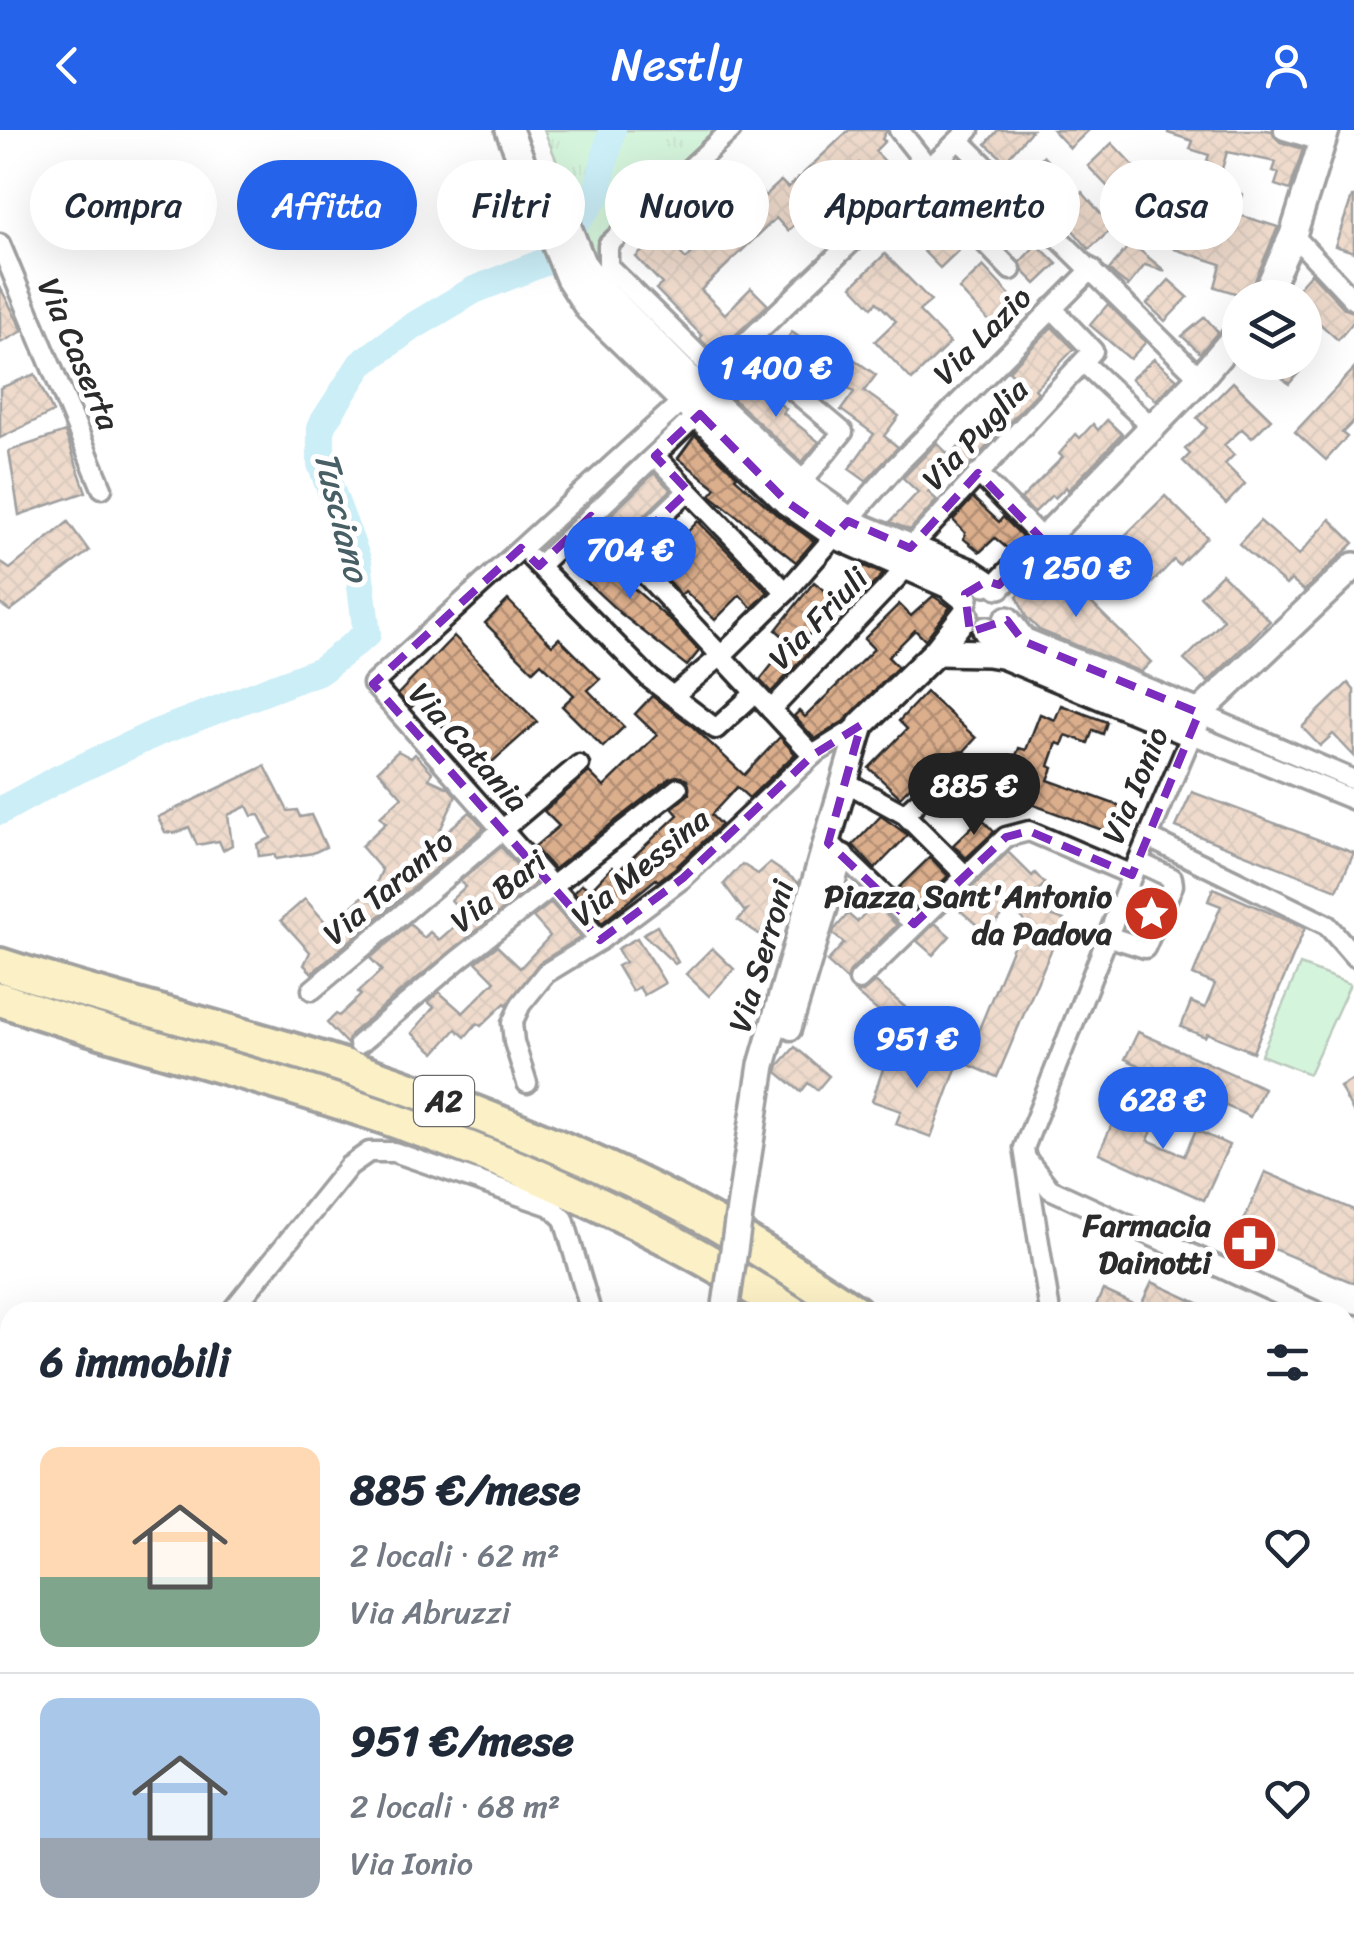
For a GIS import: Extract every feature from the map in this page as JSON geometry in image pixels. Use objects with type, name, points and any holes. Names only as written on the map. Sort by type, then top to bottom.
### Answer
[{"type":"highway","name":"A2","points":[[0,966],[347,1067],[461,1107],[570,1152],[675,1202],[775,1259],[840,1302]]},
{"type":"highway","name":"A2","points":[[0,999],[336,1101],[448,1140],[556,1184],[658,1233],[774,1302]]},
{"type":"street","points":[[509,130],[525,160]]},
{"type":"street","points":[[527,130],[537,160]]},
{"type":"street","points":[[731,130],[608,246],[606,253],[608,266],[701,394],[787,502],[909,558],[983,608],[1023,641],[1354,800]]},
{"type":"street","points":[[899,130],[918,160]]},
{"type":"street","points":[[1272,280],[1293,235],[1325,136],[1284,130]]},
{"type":"street","points":[[937,160],[963,133],[1200,378]]},
{"type":"street","points":[[1293,235],[1354,300]]},
{"type":"street","name":"Via Caserta","points":[[0,244],[102,488]]},
{"type":"street","points":[[568,250],[590,309],[701,394],[801,483],[842,528]]},
{"type":"street","points":[[756,693],[716,729],[650,678],[521,548],[701,394],[846,250]]},
{"type":"street","points":[[993,250],[1011,270]]},
{"type":"street","name":"Via Lazio","points":[[673,696],[721,656],[786,592],[972,386],[1092,269]]},
{"type":"street","points":[[576,270],[605,293],[701,394]]},
{"type":"street","points":[[1052,308],[1093,351],[1084,363],[1152,427]]},
{"type":"street","name":"Via Serroni","points":[[726,1302],[762,1066],[836,848],[844,781],[861,726],[936,652],[948,648],[1042,539],[1222,352]]},
{"type":"street","points":[[540,566],[655,456],[701,394],[752,363],[758,362],[843,432],[801,483]]},
{"type":"street","name":"Via Puglia","points":[[909,558],[978,473],[1084,363]]},
{"type":"street","points":[[655,456],[786,592]]},
{"type":"street","points":[[978,473],[1042,539]]},
{"type":"street","points":[[624,552],[688,490]]},
{"type":"street","points":[[591,516],[813,756]]},
{"type":"street","name":"Via Catania","points":[[521,548],[373,684],[600,940]]},
{"type":"street","name":"Via Friuli","points":[[771,710],[909,558]]},
{"type":"street","name":"Via Ionio","points":[[1049,1302],[1024,1148],[1135,868],[1196,723],[1354,566]]},
{"type":"street","points":[[983,608],[1006,656]]},
{"type":"street","points":[[936,652],[1006,656],[1354,780]]},
{"type":"street","name":"Via Messina","points":[[528,1082],[514,1042],[512,1023],[521,1004],[546,973],[600,940],[683,878],[813,756],[861,726]]},
{"type":"street","points":[[904,814],[962,763]]},
{"type":"street","name":"Via Taranto","points":[[312,990],[579,764]]},
{"type":"street","points":[[844,781],[904,814],[966,876]]},
{"type":"street","name":"Via Bari","points":[[359,1044],[678,788]]},
{"type":"street","points":[[859,980],[1006,837],[1028,831],[1172,878],[1173,884],[1145,948],[1108,936]]},
{"type":"street","points":[[1150,838],[1327,925],[1354,956]]},
{"type":"street","points":[[836,848],[914,924]]},
{"type":"street","points":[[792,1030],[836,848]]},
{"type":"street","points":[[238,1302],[349,1166],[369,1152],[394,1152],[550,1206],[564,1219],[588,1302]]},
{"type":"street","points":[[1028,1160],[1050,1189],[1295,1302]]},
{"type":"highlighted area","points":[[700,414],[787,502],[835,535],[848,521],[910,548],[978,473],[1042,539],[999,585],[987,581],[965,594],[970,632],[1007,620],[1023,641],[1199,713],[1132,875],[1029,831],[1006,837],[914,924],[828,843],[861,725],[813,755],[683,878],[600,940],[373,684],[521,548],[539,566],[591,516],[624,552],[688,491],[655,456]]},
{"type":"green space","points":[[544,130],[602,130],[595,167],[585,186],[585,160],[556,160]]},
{"type":"green space","points":[[624,130],[724,130],[693,160],[615,160]]},
{"type":"green space","points":[[605,190],[605,244],[593,256],[585,225],[600,206]]},
{"type":"green space","points":[[1300,965],[1350,984],[1309,1074],[1261,1055]]},
{"type":"building","points":[[849,130],[887,130],[882,139],[885,141],[875,151],[884,160],[817,160]]},
{"type":"building","points":[[998,130],[1032,130],[1006,160],[986,144]]},
{"type":"building","points":[[1053,130],[1089,130],[1070,148]]},
{"type":"building","points":[[1266,130],[1272,131],[1280,142],[1303,149],[1290,190],[1275,185],[1279,173],[1273,171],[1276,162],[1227,152],[1225,160],[1207,160],[1209,155],[1190,149],[1193,141],[1168,133]]},
{"type":"building","points":[[1112,143],[1128,160],[1100,160],[1100,179],[1088,166]]},
{"type":"building","points":[[781,181],[788,188],[788,231],[776,218],[769,225],[769,192]]},
{"type":"building","points":[[1080,194],[1100,213],[1100,240],[1089,249],[1080,239]]},
{"type":"building","points":[[1354,197],[1354,252],[1335,246]]},
{"type":"building","points":[[1243,216],[1278,227],[1255,280],[1222,280],[1222,289],[1215,287],[1221,264],[1177,250],[1243,250]]},
{"type":"building","points":[[643,250],[677,250],[686,259],[696,250],[743,250],[701,290],[725,314],[751,288],[768,305],[715,354],[656,289],[662,284],[636,257]]},
{"type":"building","points":[[922,250],[959,250],[940,268]]},
{"type":"building","points":[[1031,250],[1043,250],[1057,264],[1036,284],[1020,262]]},
{"type":"building","points":[[1125,250],[1140,250],[1165,271],[1145,265],[1128,286],[1109,270]]},
{"type":"building","points":[[885,254],[931,301],[919,311],[950,343],[912,380],[875,341],[896,321],[877,302],[872,307],[852,286]]},
{"type":"building","points":[[983,266],[1022,308],[998,331],[959,289]]},
{"type":"building","points":[[1169,280],[1188,297],[1165,321],[1147,304]]},
{"type":"building","points":[[1322,285],[1345,309],[1354,312],[1354,321],[1338,340],[1322,326]]},
{"type":"building","points":[[0,287],[23,331],[0,343]]},
{"type":"building","points":[[1108,304],[1146,342],[1130,359],[1090,325]]},
{"type":"building","points":[[1205,317],[1218,332],[1200,353],[1182,336]]},
{"type":"building","points":[[1052,327],[1074,349],[962,473],[954,465],[928,492],[937,500],[910,530],[890,522],[918,492],[903,478],[937,443],[950,456],[1021,382],[1009,371]]},
{"type":"building","points":[[792,332],[829,359],[838,348],[876,375],[864,391],[899,416],[884,436],[898,447],[866,481],[849,469],[874,434],[841,410],[854,392],[824,370],[816,381],[777,353]]},
{"type":"building","points":[[1154,359],[1177,379],[1156,400],[1131,379]]},
{"type":"building","points":[[1354,369],[1354,421],[1342,433],[1347,437],[1326,460],[1295,432]]},
{"type":"building","points":[[35,374],[53,412],[0,438],[0,388]]},
{"type":"building","points":[[751,380],[819,442],[802,462],[733,399]]},
{"type":"building","points":[[1233,382],[1271,419],[1252,438],[1242,429],[1224,445],[1234,455],[1225,464],[1245,484],[1226,504],[1183,461],[1190,454],[1185,449],[1207,428],[1197,418]]},
{"type":"building","points":[[1107,420],[1122,434],[1068,490],[1066,487],[1055,498],[1052,495],[1034,513],[1021,499],[1063,457],[1059,454],[1076,434],[1080,438],[1093,424],[1098,430]]},
{"type":"building","points":[[65,432],[86,492],[19,515],[9,451]]},
{"type":"building","points":[[695,435],[735,478],[814,541],[796,562],[710,495],[716,488],[678,458]]},
{"type":"building","points":[[654,473],[671,490],[625,534],[609,517]]},
{"type":"building","points":[[1165,496],[1207,537],[1179,565],[1174,560],[1147,588],[1141,583],[1125,600],[1092,568]]},
{"type":"building","points":[[973,498],[999,522],[1003,517],[1022,536],[1009,550],[995,538],[980,552],[964,539],[965,533],[953,520]]},
{"type":"building","points":[[1330,519],[1354,543],[1304,591],[1291,580],[1286,585],[1239,544],[1260,521],[1299,555]]},
{"type":"building","points":[[698,521],[768,592],[752,608],[740,595],[715,620],[685,591],[681,595],[642,552],[661,534],[673,547]]},
{"type":"building","points":[[68,522],[89,551],[10,611],[0,604],[0,562],[10,569]]},
{"type":"building","points":[[585,539],[601,554],[598,557],[699,651],[687,666],[620,613],[563,560]]},
{"type":"building","points":[[1052,564],[1151,662],[1141,672],[1039,630],[1026,617],[1017,596]]},
{"type":"building","points":[[864,566],[883,574],[841,618],[829,609],[803,642],[812,649],[771,692],[760,680],[790,642],[776,630],[814,582],[837,600]]},
{"type":"building","points":[[1222,574],[1270,621],[1208,682],[1184,660],[1224,620],[1200,596]]},
{"type":"building","points":[[933,596],[950,607],[925,640],[915,630],[888,657],[898,667],[844,721],[815,739],[794,716],[799,711],[805,717],[874,649],[864,639],[899,604],[911,616]]},
{"type":"building","points":[[508,600],[552,645],[559,638],[600,679],[588,690],[624,727],[603,747],[562,706],[574,695],[541,663],[533,671],[485,623]]},
{"type":"building","points":[[454,636],[537,722],[483,770],[418,700],[411,708],[398,694]]},
{"type":"building","points":[[1348,683],[1354,690],[1354,756],[1333,734],[1320,746],[1302,727]]},
{"type":"building","points":[[926,692],[976,738],[964,751],[953,753],[943,763],[938,758],[900,797],[869,768],[907,729],[899,721]]},
{"type":"building","points":[[652,696],[692,726],[744,775],[780,737],[795,754],[749,798],[737,787],[711,815],[721,825],[675,868],[602,923],[574,892],[582,884],[590,890],[612,867],[617,872],[678,815],[672,808],[689,794],[687,780],[670,778],[554,869],[534,847],[559,826],[544,811],[589,772],[604,787],[657,735],[635,714]]},
{"type":"building","points":[[1061,705],[1107,722],[1103,734],[1093,730],[1088,743],[1066,735],[1062,745],[1057,743],[1048,780],[1131,810],[1121,837],[1009,796],[1017,776],[1009,773],[1019,748],[1026,750],[1040,714],[1055,720]]},
{"type":"building","points":[[398,751],[411,758],[415,754],[432,772],[429,779],[449,788],[456,796],[435,841],[470,812],[484,828],[312,973],[304,965],[310,952],[281,920],[305,899],[329,926],[375,886],[382,870],[361,846],[386,823],[380,817],[402,797],[378,770]]},
{"type":"building","points":[[265,766],[288,811],[297,810],[300,817],[311,815],[326,847],[276,859],[274,854],[259,856],[257,844],[271,838],[259,815],[252,816],[247,806],[228,815],[232,845],[223,850],[219,841],[197,845],[189,827],[176,833],[165,832],[158,817]]},
{"type":"building","points":[[1192,792],[1354,853],[1337,890],[1176,827]]},
{"type":"building","points":[[881,816],[908,835],[875,869],[853,845]]},
{"type":"building","points":[[981,818],[994,832],[966,858],[953,845]]},
{"type":"building","points":[[501,847],[534,885],[400,992],[351,1034],[347,1044],[327,1023],[361,995],[358,992],[382,970],[370,958],[410,924],[424,938],[430,932],[439,940],[466,916],[451,900],[465,887],[460,881]]},
{"type":"building","points":[[1008,852],[1045,884],[1023,904],[1064,920],[997,1077],[965,1063],[1024,920],[1011,906],[986,933],[954,905]]},
{"type":"building","points":[[930,857],[948,876],[915,908],[896,890]]},
{"type":"building","points":[[770,863],[798,882],[791,906],[768,940],[738,920],[747,910],[724,884],[742,864],[758,874]]},
{"type":"building","points":[[1213,888],[1305,928],[1253,1052],[1181,1027],[1191,1002],[1205,1008],[1215,984],[1193,975],[1221,906],[1208,901]]},
{"type":"building","points":[[551,903],[581,937],[539,963],[507,1005],[481,1026],[477,1023],[465,1037],[456,1029],[435,1053],[412,1033],[434,1007],[428,1002],[439,992],[463,1013],[495,981],[476,962],[497,946],[520,968],[550,936],[533,917]]},
{"type":"building","points":[[874,903],[897,925],[850,971],[847,980],[827,962],[844,943],[833,934],[834,930],[848,914],[857,922]]},
{"type":"building","points":[[935,923],[950,936],[933,955],[917,941]]},
{"type":"building","points":[[657,926],[678,962],[675,964],[643,934]]},
{"type":"building","points":[[637,938],[665,983],[644,995],[639,987],[632,991],[617,966],[625,962],[617,949]]},
{"type":"building","points":[[712,948],[734,969],[709,996],[686,974]]},
{"type":"building","points":[[875,982],[905,1007],[892,1023],[855,992],[863,992]]},
{"type":"building","points":[[1138,1032],[1264,1088],[1250,1117],[1125,1059]]},
{"type":"building","points":[[795,1047],[829,1076],[817,1090],[808,1083],[801,1092],[777,1072]]},
{"type":"building","points":[[925,1049],[959,1061],[931,1137],[896,1124],[901,1111],[872,1101],[885,1063],[917,1071]]},
{"type":"building","points":[[1354,1079],[1354,1114],[1340,1087]]},
{"type":"building","points":[[1124,1098],[1159,1114],[1148,1140],[1184,1156],[1196,1130],[1229,1145],[1204,1200],[1099,1153]]},
{"type":"building","points":[[1265,1172],[1354,1210],[1354,1283],[1238,1234]]},
{"type":"building","points":[[1152,1282],[1195,1302],[1142,1302]]},
{"type":"building","points":[[1103,1290],[1129,1302],[1098,1302]]},
{"type":"waterway","name":"Tusciano","points":[[0,811],[156,733],[321,670],[367,634],[358,562],[321,464],[321,426],[361,364],[407,330],[474,290],[547,261],[596,196],[612,130]]},
{"type":"place","name":"Piazza Sant'Antonio da Padova","points":[[1151,914]]},
{"type":"place","name":"Farmacia Dainotti","points":[[1250,1243]]}]
